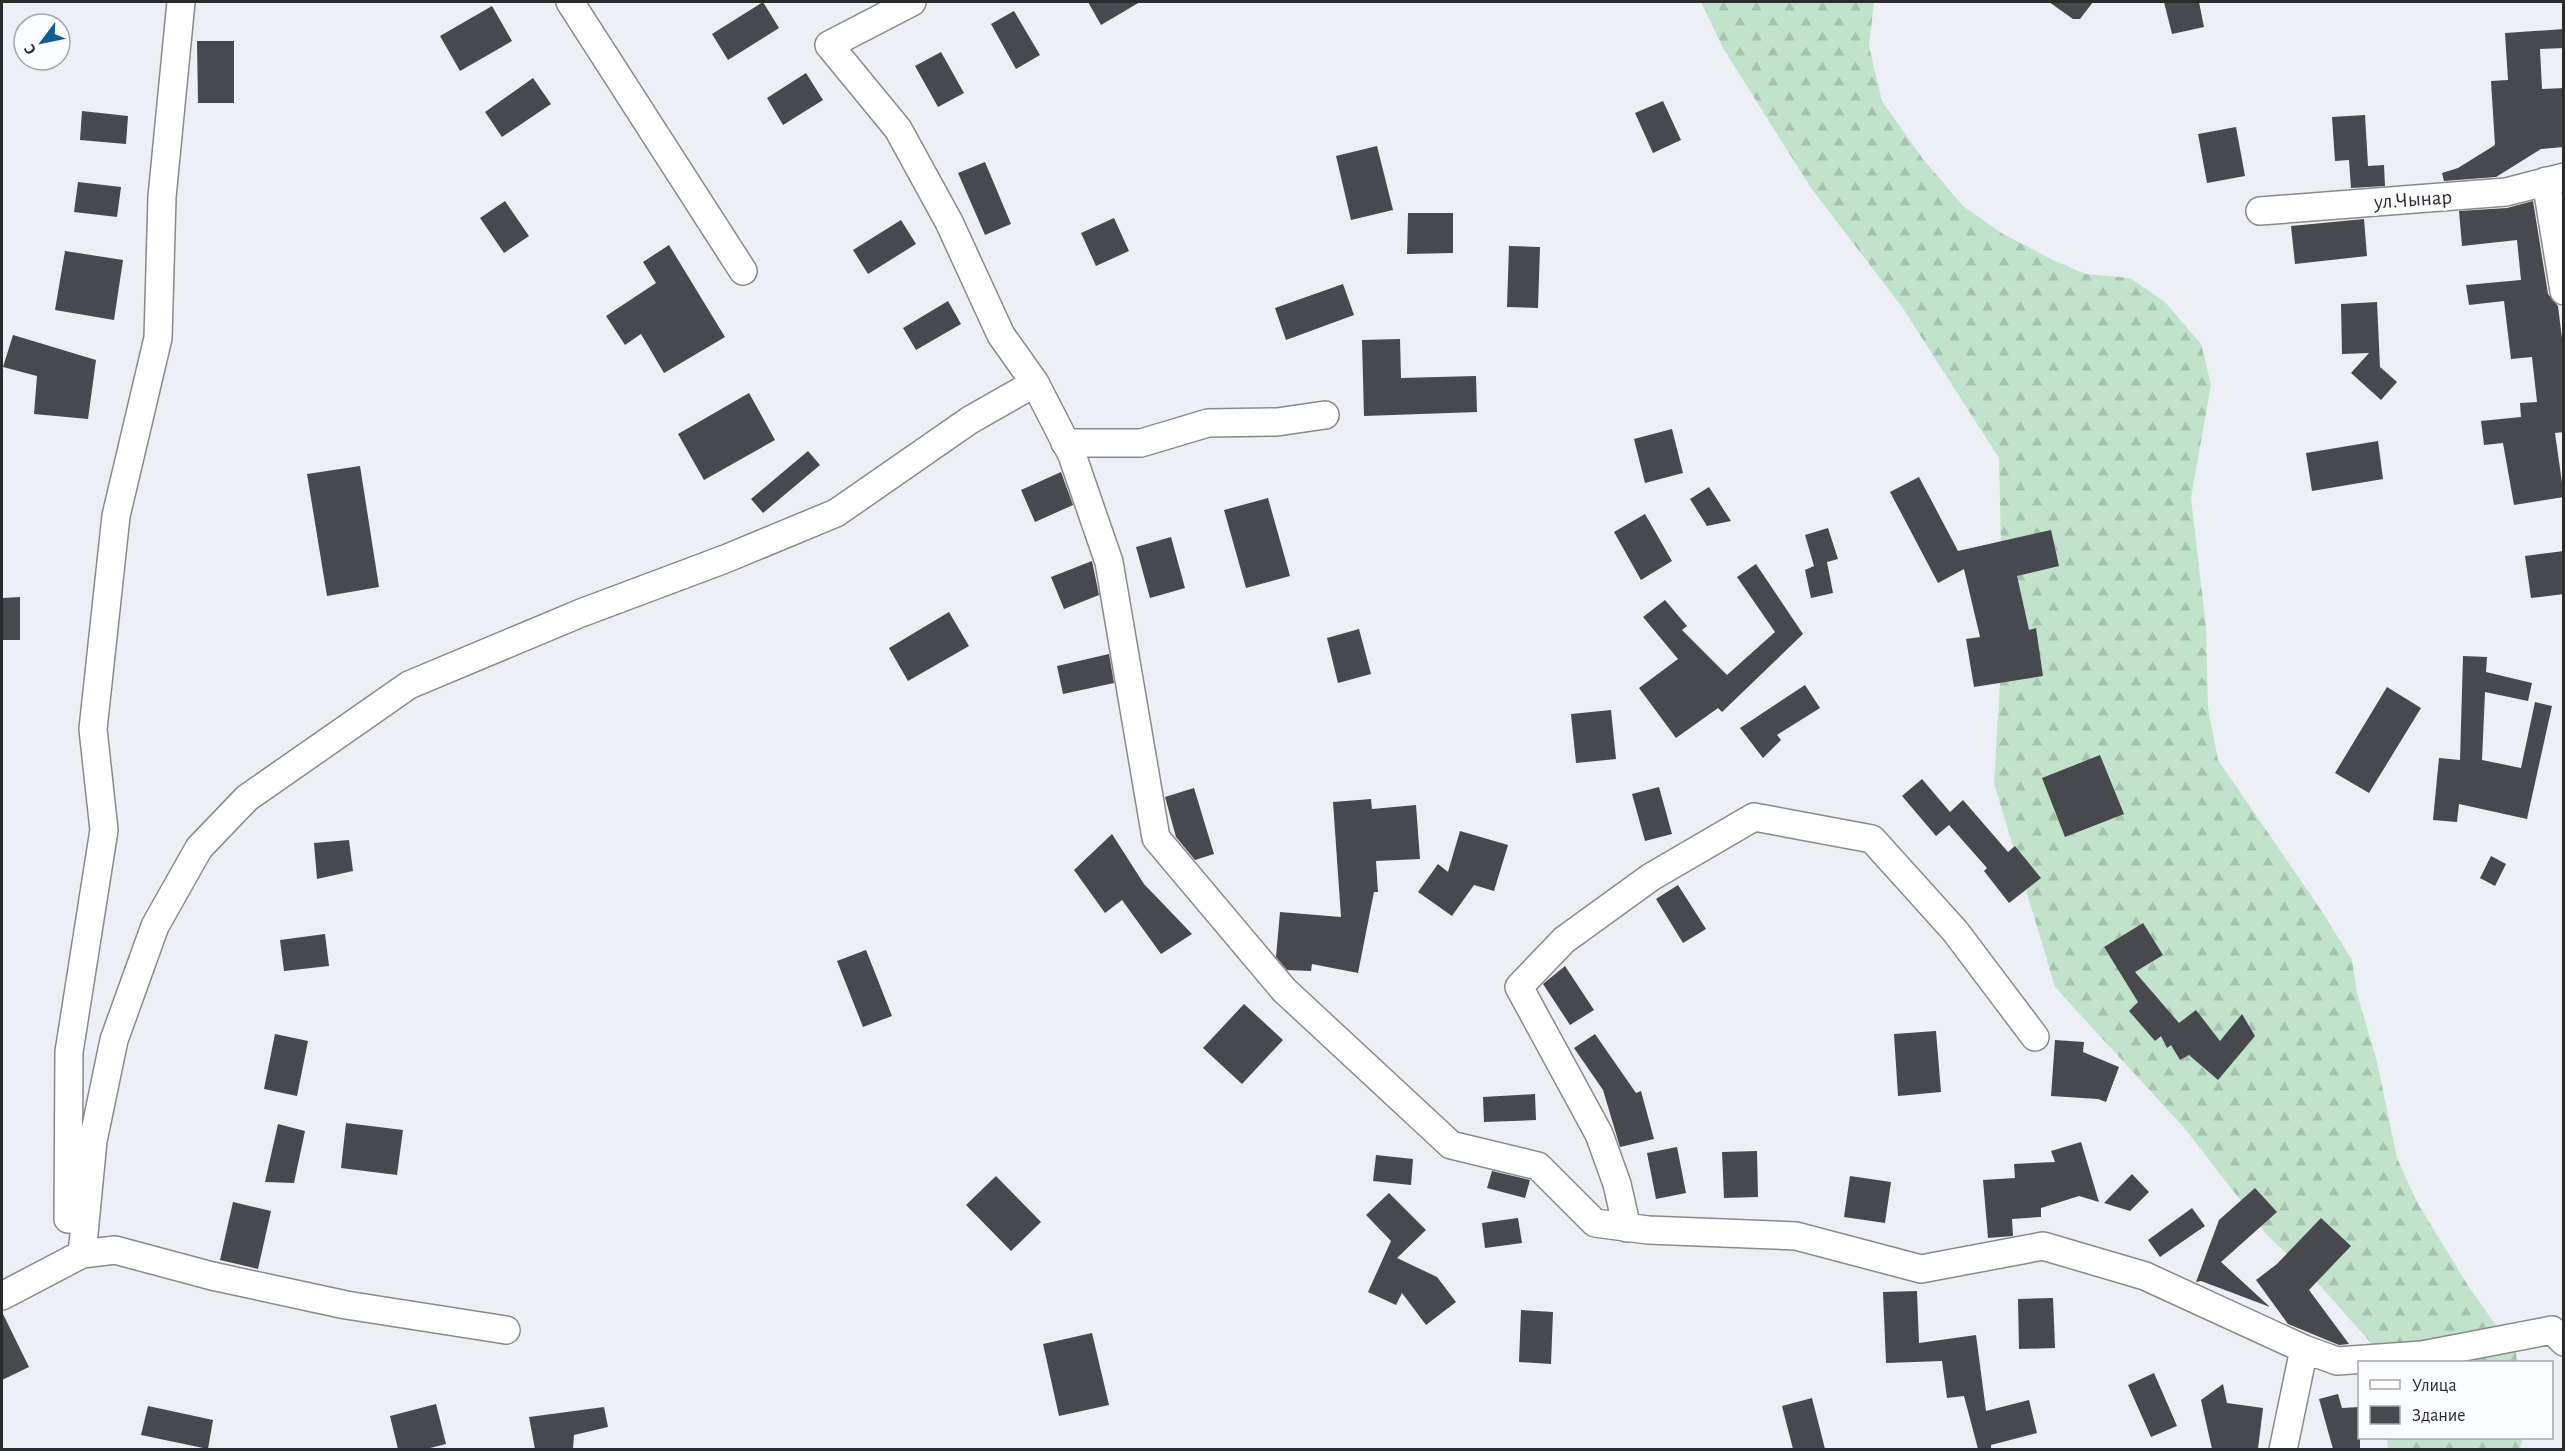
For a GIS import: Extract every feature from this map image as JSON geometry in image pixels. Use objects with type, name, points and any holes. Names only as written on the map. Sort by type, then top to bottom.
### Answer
[{"type":"street","points":[[74,1258],[70,1182],[69,1052],[104,830],[93,729],[116,516],[158,338],[162,197],[181,2]]},
{"type":"street","points":[[570,2],[743,271]]},
{"type":"street","points":[[912,2],[829,45],[898,129],[949,222],[1001,335],[1035,383],[1065,443],[1109,562],[1156,838],[1284,990],[1451,1145],[1538,1166],[1595,1223],[1627,1228],[1796,1236],[1921,1269],[2043,1246],[2145,1276],[2304,1349],[2337,1361],[2422,1354],[2552,1330],[2564,1342]]},
{"type":"street","points":[[2555,179],[2564,291]]},
{"type":"street","name":"ул.Чынар","points":[[2260,211],[2506,192],[2555,179]]},
{"type":"street","points":[[74,1258],[93,1141],[114,1040],[155,926],[198,848],[247,798],[409,685],[580,613],[725,559],[836,513],[970,420],[1035,383]]},
{"type":"street","points":[[1065,443],[1141,443],[1208,423],[1277,422],[1324,415]]},
{"type":"street","points":[[1627,1228],[1617,1184],[1599,1134],[1519,987],[1564,940],[1641,884],[1754,817],[1872,839],[1955,931],[2035,1037]]},
{"type":"street","points":[[2,1296],[74,1258],[115,1250],[212,1276],[346,1305],[506,1330]]},
{"type":"street","points":[[2283,1449],[2304,1349]]},
{"type":"green space","points":[[1701,2],[1874,2],[1869,46],[1882,101],[1923,159],[1963,206],[2003,234],[2055,261],[2086,274],[2130,278],[2165,302],[2201,344],[2211,385],[2191,498],[2206,627],[2208,708],[2218,760],[2323,913],[2352,960],[2357,993],[2377,1062],[2397,1158],[2417,1202],[2470,1289],[2516,1353],[2517,1361],[2380,1361],[2378,1351],[2317,1282],[2268,1236],[2186,1130],[2055,987],[1994,783],[2003,632],[1999,458],[1902,307],[1811,188],[1723,48]]},
{"type":"green space","points":[[2387,1439],[2523,1439],[2520,1450],[2388,1449]]},
{"type":"building","points":[[763,2],[779,28],[728,60],[712,34]]},
{"type":"building","points":[[1088,2],[1140,2],[1101,25]]},
{"type":"building","points":[[2049,2],[2093,2],[2080,19],[2073,19]]},
{"type":"building","points":[[2164,2],[2199,2],[2204,27],[2172,34]]},
{"type":"building","points":[[492,6],[512,41],[460,71],[440,36]]},
{"type":"building","points":[[1014,11],[1040,55],[1016,69],[991,24]]},
{"type":"building","points":[[2564,29],[2564,48],[2540,49],[2542,89],[2564,88],[2564,147],[2541,149],[2496,177],[2444,181],[2442,173],[2458,168],[2495,145],[2491,81],[2508,80],[2505,33]]},
{"type":"building","points":[[197,41],[234,41],[234,103],[198,103]]},
{"type":"building","points":[[941,52],[964,93],[938,107],[915,66]]},
{"type":"building","points":[[806,73],[823,100],[783,125],[767,98]]},
{"type":"building","points":[[533,78],[551,104],[502,137],[485,112]]},
{"type":"building","points":[[1663,101],[1681,140],[1653,153],[1635,113]]},
{"type":"building","points":[[82,111],[128,116],[126,144],[80,140]]},
{"type":"building","points":[[2365,115],[2368,166],[2384,165],[2385,186],[2351,188],[2349,160],[2335,161],[2332,117]]},
{"type":"building","points":[[2236,127],[2245,176],[2207,183],[2198,134]]},
{"type":"building","points":[[1377,146],[1393,210],[1351,220],[1336,156]]},
{"type":"building","points":[[985,162],[1011,224],[985,235],[958,173]]},
{"type":"building","points":[[78,182],[121,187],[117,217],[74,212]]},
{"type":"building","points":[[505,201],[529,236],[504,253],[480,218]]},
{"type":"building","points":[[2533,201],[2548,294],[2558,306],[2564,355],[2564,432],[2555,433],[2564,497],[2514,505],[2503,443],[2484,445],[2481,421],[2521,417],[2520,403],[2537,402],[2532,357],[2511,359],[2504,301],[2469,305],[2466,285],[2521,280],[2517,240],[2462,246],[2459,211],[2507,208]]},
{"type":"building","points":[[1408,213],[1453,213],[1453,253],[1407,254]]},
{"type":"building","points":[[1114,218],[1129,251],[1096,266],[1081,233]]},
{"type":"building","points":[[2364,219],[2367,256],[2295,264],[2291,226]]},
{"type":"building","points":[[901,220],[916,244],[868,274],[853,250]]},
{"type":"building","points":[[669,245],[725,337],[664,373],[641,334],[625,345],[606,316],[656,283],[643,262]]},
{"type":"building","points":[[1509,246],[1540,247],[1538,308],[1507,307]]},
{"type":"building","points":[[65,251],[123,260],[114,320],[55,310]]},
{"type":"building","points":[[1343,284],[1354,315],[1286,340],[1275,308]]},
{"type":"building","points":[[948,301],[961,324],[916,350],[903,328]]},
{"type":"building","points":[[2377,302],[2380,367],[2397,382],[2381,400],[2351,373],[2369,353],[2342,354],[2341,304]]},
{"type":"building","points":[[13,335],[96,360],[88,419],[34,414],[37,376],[3,367]]},
{"type":"building","points":[[1400,339],[1401,378],[1476,376],[1477,412],[1364,416],[1362,340]]},
{"type":"building","points":[[749,393],[775,440],[704,480],[678,434]]},
{"type":"building","points":[[1672,429],[1683,473],[1645,483],[1634,439]]},
{"type":"building","points":[[2378,441],[2383,479],[2312,491],[2306,453]]},
{"type":"building","points":[[808,451],[820,465],[763,513],[751,499]]},
{"type":"building","points":[[360,466],[379,587],[327,596],[307,474]]},
{"type":"building","points":[[1061,472],[1073,505],[1035,522],[1021,490]]},
{"type":"building","points":[[1919,477],[1958,551],[2051,530],[2059,566],[2017,576],[2029,630],[2036,628],[2043,676],[1974,687],[1966,639],[1980,637],[1964,569],[1938,583],[1890,492]]},
{"type":"building","points":[[1709,487],[1731,521],[1707,526],[1690,499]]},
{"type":"building","points":[[1268,498],[1290,576],[1246,588],[1224,510]]},
{"type":"building","points":[[1645,514],[1672,561],[1641,580],[1614,532]]},
{"type":"building","points":[[1828,528],[1838,559],[1827,562],[1833,593],[1811,598],[1805,570],[1814,566],[1805,535]]},
{"type":"building","points":[[1171,537],[1185,588],[1150,598],[1136,547]]},
{"type":"building","points":[[2564,551],[2564,594],[2531,598],[2525,556]]},
{"type":"building","points":[[1092,561],[1099,595],[1064,609],[1051,577]]},
{"type":"building","points":[[1756,564],[1803,634],[1722,712],[1718,708],[1676,738],[1639,688],[1678,659],[1643,617],[1665,600],[1687,626],[1682,630],[1727,675],[1775,632],[1737,577]]},
{"type":"building","points":[[20,597],[20,640],[2,640],[2,598]]},
{"type":"building","points":[[949,612],[969,646],[908,681],[889,648]]},
{"type":"building","points":[[1359,629],[1371,674],[1338,683],[1327,638]]},
{"type":"building","points":[[1109,654],[1114,683],[1063,694],[1057,666]]},
{"type":"building","points":[[2463,656],[2487,657],[2486,672],[2532,683],[2528,701],[2485,692],[2482,760],[2521,768],[2535,702],[2552,706],[2527,819],[2459,804],[2457,822],[2433,820],[2439,758],[2460,760]]},
{"type":"building","points":[[1805,685],[1820,708],[1777,735],[1781,740],[1763,758],[1740,728]]},
{"type":"building","points":[[2387,687],[2421,708],[2369,793],[2335,773]]},
{"type":"building","points":[[1611,710],[1616,759],[1576,763],[1571,714]]},
{"type":"building","points":[[2100,755],[2124,814],[2065,837],[2042,778]]},
{"type":"building","points":[[1922,779],[1950,812],[1963,800],[2008,852],[2015,846],[2041,878],[2009,903],[1984,871],[1987,868],[1949,825],[1936,836],[1902,796]]},
{"type":"building","points":[[1659,787],[1672,834],[1645,841],[1632,794]]},
{"type":"building","points":[[1194,788],[1214,854],[1195,860],[1176,837],[1165,797]]},
{"type":"building","points":[[1371,799],[1372,809],[1416,805],[1420,859],[1376,861],[1378,892],[1374,892],[1358,973],[1312,964],[1311,971],[1287,970],[1276,957],[1280,912],[1341,917],[1333,802]]},
{"type":"building","points":[[1460,831],[1508,845],[1494,891],[1474,885],[1452,916],[1418,892],[1438,864],[1448,872]]},
{"type":"building","points":[[1112,834],[1144,884],[1192,934],[1161,954],[1122,900],[1105,913],[1074,870]]},
{"type":"building","points":[[349,840],[353,871],[317,879],[314,843]]},
{"type":"building","points":[[2491,856],[2506,864],[2495,886],[2480,878]]},
{"type":"building","points":[[1678,885],[1706,929],[1683,943],[1656,899]]},
{"type":"building","points":[[2143,923],[2163,955],[2135,972],[2179,1023],[2196,1010],[2220,1041],[2242,1014],[2255,1036],[2218,1080],[2189,1055],[2180,1060],[2171,1045],[2167,1048],[2161,1036],[2155,1041],[2129,1011],[2138,1002],[2104,947]]},
{"type":"building","points":[[325,934],[329,966],[284,971],[280,940]]},
{"type":"building","points":[[866,950],[892,1016],[863,1027],[837,961]]},
{"type":"building","points":[[1565,966],[1594,1010],[1570,1025],[1543,984]]},
{"type":"building","points":[[1244,1004],[1283,1040],[1242,1084],[1203,1048]]},
{"type":"building","points":[[1936,1031],[1941,1092],[1898,1096],[1894,1034]]},
{"type":"building","points":[[275,1034],[308,1041],[297,1096],[264,1089]]},
{"type":"building","points":[[1595,1034],[1636,1093],[1641,1091],[1654,1139],[1620,1147],[1603,1090],[1574,1048]]},
{"type":"building","points":[[2055,1040],[2084,1042],[2083,1052],[2119,1067],[2106,1102],[2098,1099],[2051,1096]]},
{"type":"building","points":[[1535,1094],[1536,1120],[1484,1122],[1483,1097]]},
{"type":"building","points":[[346,1123],[403,1130],[397,1175],[341,1168]]},
{"type":"building","points":[[278,1124],[305,1131],[294,1183],[265,1182]]},
{"type":"building","points":[[2081,1142],[2099,1202],[2079,1196],[2041,1208],[2041,1217],[2012,1219],[2013,1236],[1988,1238],[1983,1180],[2015,1178],[2014,1164],[2055,1162],[2051,1151]]},
{"type":"building","points":[[1677,1147],[1686,1193],[1656,1199],[1647,1153]]},
{"type":"building","points":[[1757,1151],[1758,1197],[1724,1198],[1722,1152]]},
{"type":"building","points":[[1376,1155],[1413,1159],[1411,1185],[1373,1181]]},
{"type":"building","points":[[1492,1171],[1530,1180],[1525,1198],[1487,1188]]},
{"type":"building","points":[[2132,1174],[2149,1192],[2130,1211],[2104,1203]]},
{"type":"building","points":[[996,1176],[1041,1222],[1011,1251],[966,1205]]},
{"type":"building","points":[[1850,1176],[1891,1182],[1885,1223],[1844,1217]]},
{"type":"building","points":[[2255,1188],[2277,1212],[2221,1262],[2270,1307],[2201,1281],[2196,1282],[2219,1220]]},
{"type":"building","points":[[1389,1193],[1426,1230],[1397,1258],[1437,1277],[1456,1302],[1426,1325],[1402,1293],[1396,1305],[1368,1292],[1391,1241],[1366,1215]]},
{"type":"building","points":[[233,1202],[271,1211],[258,1269],[220,1260]]},
{"type":"building","points":[[2192,1208],[2205,1226],[2160,1257],[2148,1240]]},
{"type":"building","points":[[1518,1218],[1522,1243],[1485,1248],[1482,1223]]},
{"type":"building","points":[[2321,1218],[2351,1246],[2309,1290],[2349,1344],[2339,1345],[2288,1324],[2256,1280],[2277,1264]]},
{"type":"building","points":[[1917,1291],[1919,1343],[1976,1335],[1986,1411],[2029,1400],[2037,1433],[1991,1445],[1991,1449],[1978,1449],[1964,1396],[1947,1398],[1942,1361],[1886,1363],[1883,1292]]},
{"type":"building","points":[[2053,1298],[2055,1348],[2019,1349],[2018,1299]]},
{"type":"building","points":[[1521,1310],[1553,1312],[1551,1364],[1519,1362]]},
{"type":"building","points":[[2,1312],[29,1367],[2,1380]]},
{"type":"building","points":[[1092,1333],[1109,1405],[1059,1416],[1043,1344]]},
{"type":"building","points":[[2154,1373],[2177,1426],[2151,1437],[2128,1385]]},
{"type":"building","points":[[2223,1384],[2227,1403],[2263,1408],[2258,1449],[2212,1449],[2201,1400]]},
{"type":"building","points":[[2338,1394],[2342,1408],[2358,1407],[2360,1449],[2333,1449],[2319,1399]]},
{"type":"building","points":[[1812,1398],[1825,1449],[1793,1449],[1782,1406]]},
{"type":"building","points":[[436,1404],[446,1444],[426,1449],[398,1449],[390,1416]]},
{"type":"building","points":[[148,1406],[213,1420],[208,1449],[141,1435]]},
{"type":"building","points":[[604,1407],[608,1427],[574,1435],[573,1449],[535,1449],[529,1417]]}]
